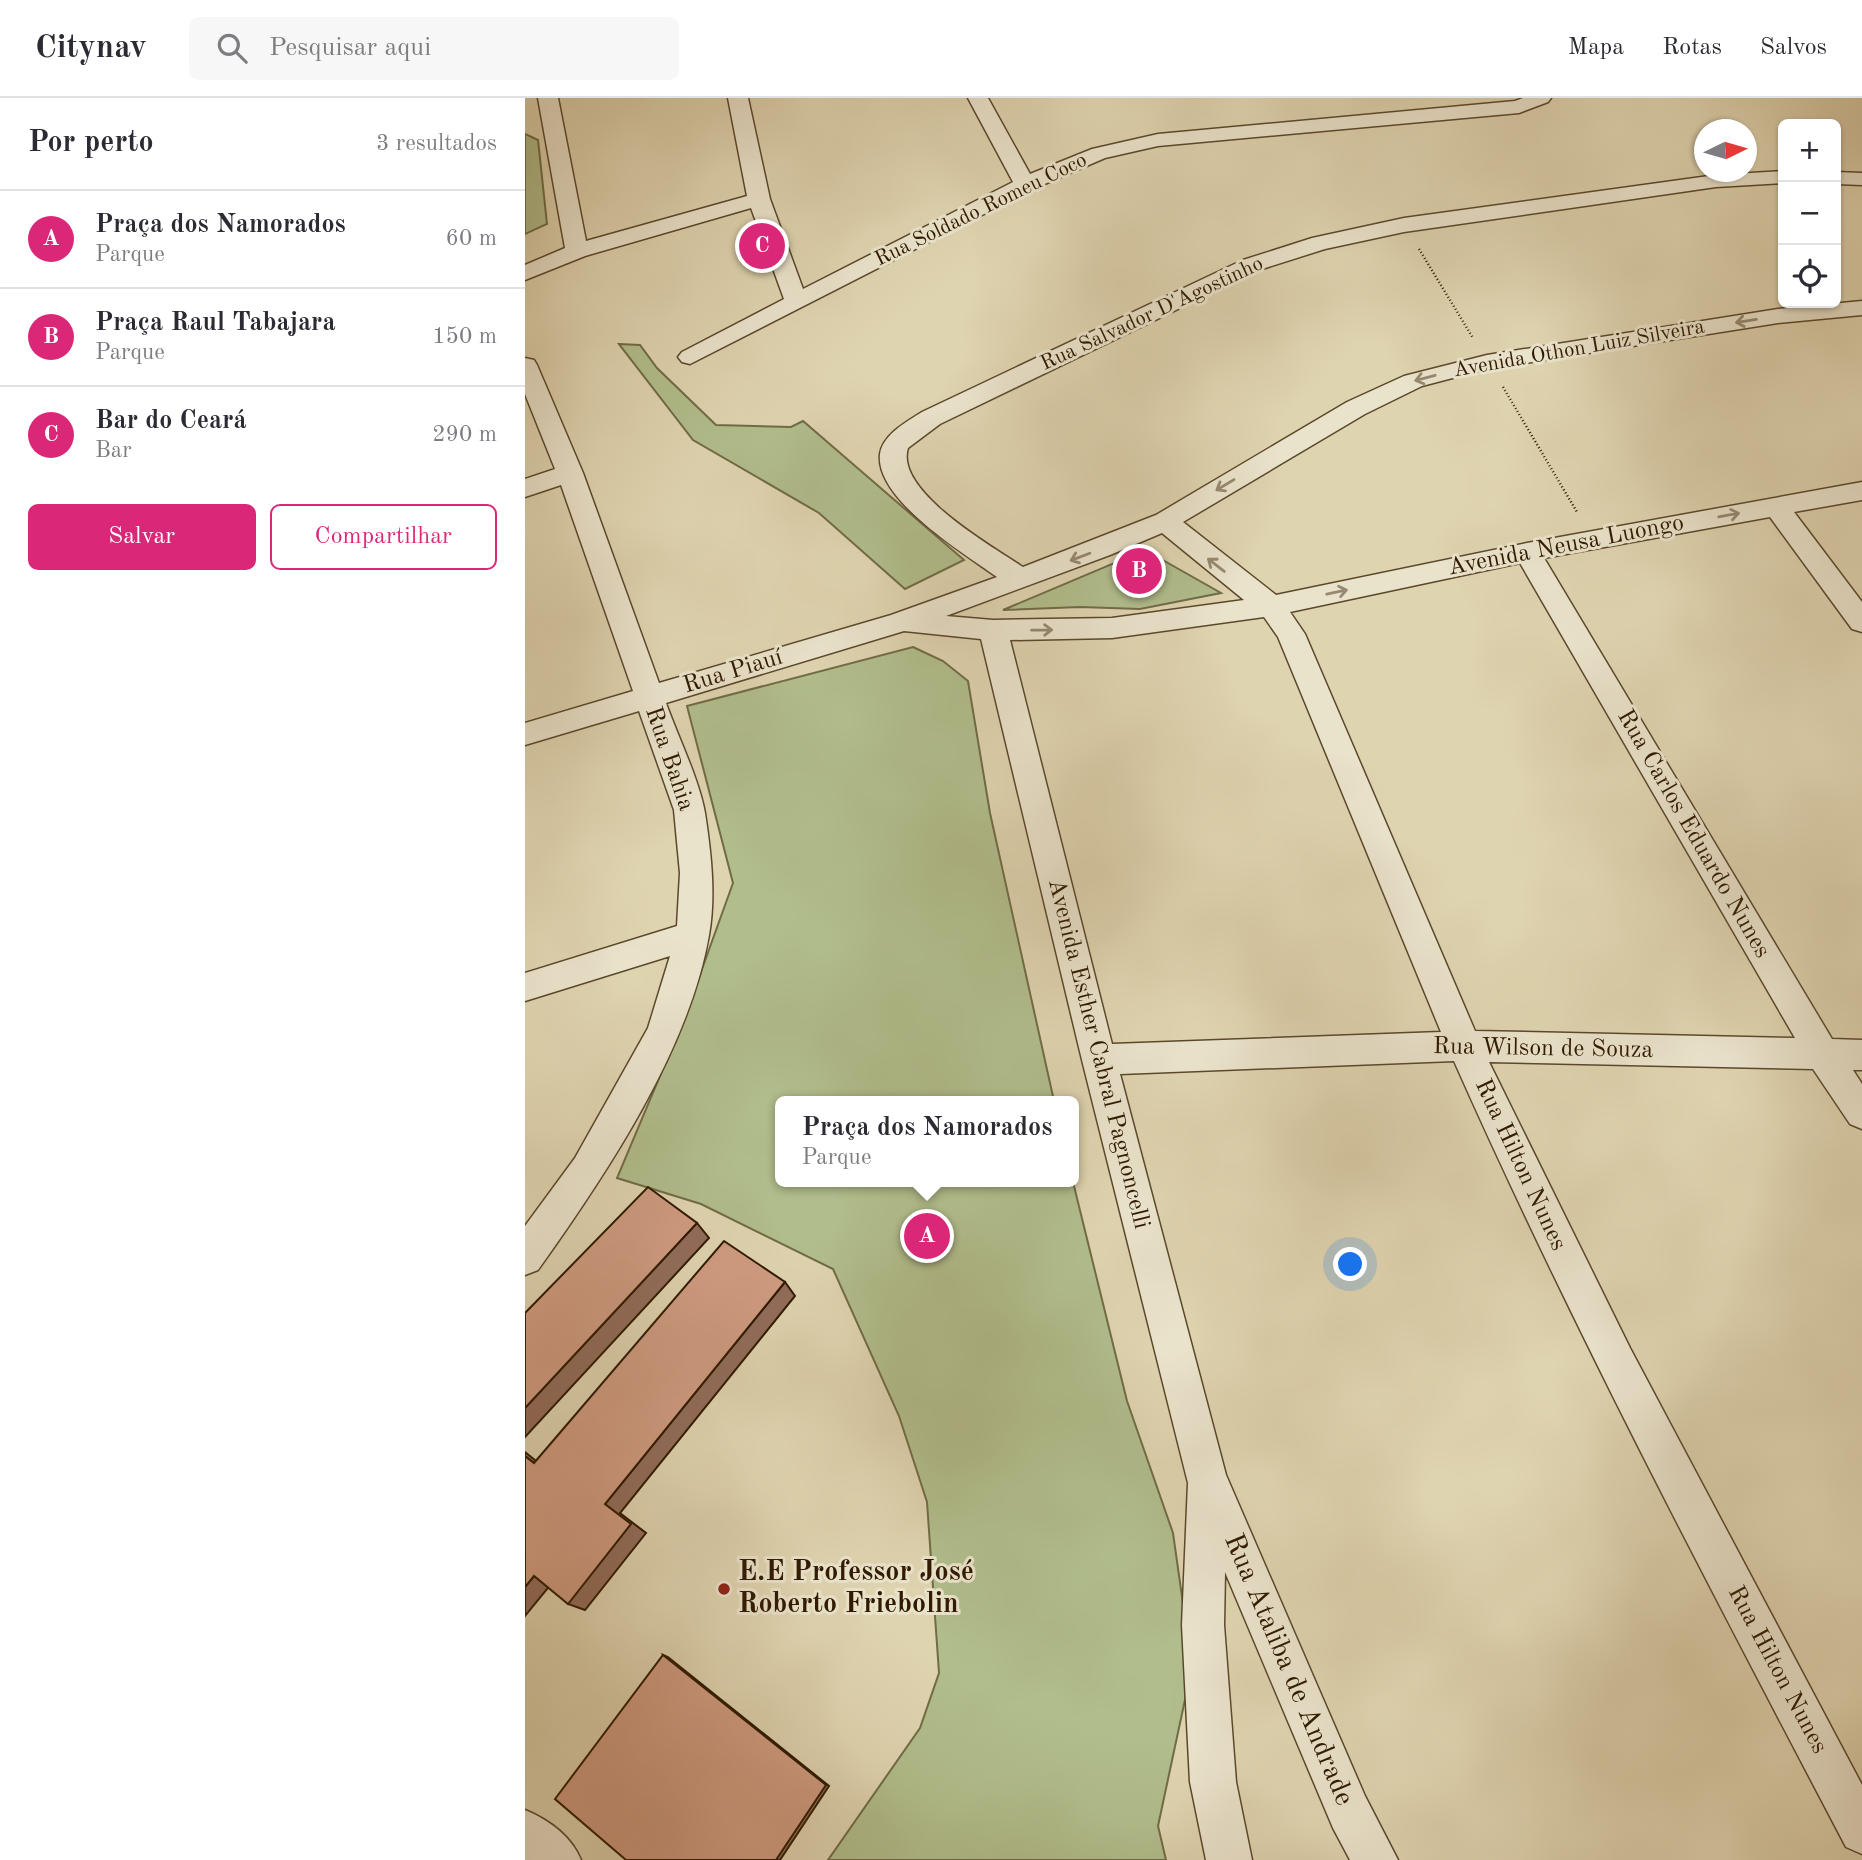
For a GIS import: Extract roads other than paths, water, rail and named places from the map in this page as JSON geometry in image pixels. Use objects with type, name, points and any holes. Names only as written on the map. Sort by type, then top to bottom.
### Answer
[{"type":"street","points":[[548,98],[577,251]]},
{"type":"street","points":[[738,98],[759,199],[796,302]]},
{"type":"street","points":[[978,98],[1025,184]]},
{"type":"street","name":"Rua Soldado Romeu Coco","points":[[690,357],[1025,184],[1099,153],[1130,144],[1519,107],[1541,98]]},
{"type":"street","name":"Rua Salvador D'Agostinho","points":[[1020,579],[908,494],[894,473],[893,452],[908,433],[931,418],[1201,288],[1251,265],[1320,243],[1404,225],[1716,181],[1778,177]]},
{"type":"street","points":[[1841,178],[1862,179]]},
{"type":"street","points":[[525,272],[577,251],[759,199]]},
{"type":"street","name":"Avenida Othon Luiz Silveira","points":[[1020,579],[1165,520],[1356,408],[1413,381],[1487,362],[1778,316],[1862,308]]},
{"type":"street","name":"Rua Bahia","points":[[525,365],[571,473],[689,810],[696,873],[693,935],[664,1031],[588,1170],[525,1257]]},
{"type":"street","points":[[525,488],[571,473]]},
{"type":"street","name":"Avenida Neusa Luongo","points":[[901,622],[993,630],[1111,628],[1271,606],[1527,552],[1862,491]]},
{"type":"street","points":[[1776,506],[1862,622]]},
{"type":"street","name":"Rua Hilton Nunes","points":[[1165,520],[1198,551],[1271,606],[1291,634],[1464,1045],[1536,1201],[1647,1426],[1862,1831]]},
{"type":"street","name":"Rua Carlos Eduardo Nunes","points":[[1527,552],[1823,1055],[1862,1113]]},
{"type":"street","name":"Rua Piauí","points":[[525,734],[901,622],[1020,579]]},
{"type":"street","name":"Avenida Esther Cabral Pagnoncelli","points":[[993,630],[1206,1477]]},
{"type":"street","points":[[525,987],[693,935]]},
{"type":"street","name":"Rua Wilson de Souza","points":[[1099,1060],[1464,1045],[1862,1055]]},
{"type":"street","points":[[1206,1477],[1203,1625],[1213,1782],[1229,1860]]},
{"type":"street","name":"Rua Ataliba de Andrade","points":[[1206,1477],[1349,1812],[1375,1860]]},
{"type":"street","points":[[525,1833],[558,1860]]},
{"type":"place","name":"Bar do Ceará","points":[[762,246]]},
{"type":"place","name":"Praça Raul Tabajara","points":[[1139,571]]},
{"type":"place","name":"Praça dos Namorados","points":[[927,1236]]},
{"type":"place","name":"E.E Professor José Roberto Friebolin","points":[[724,1589]]}]
